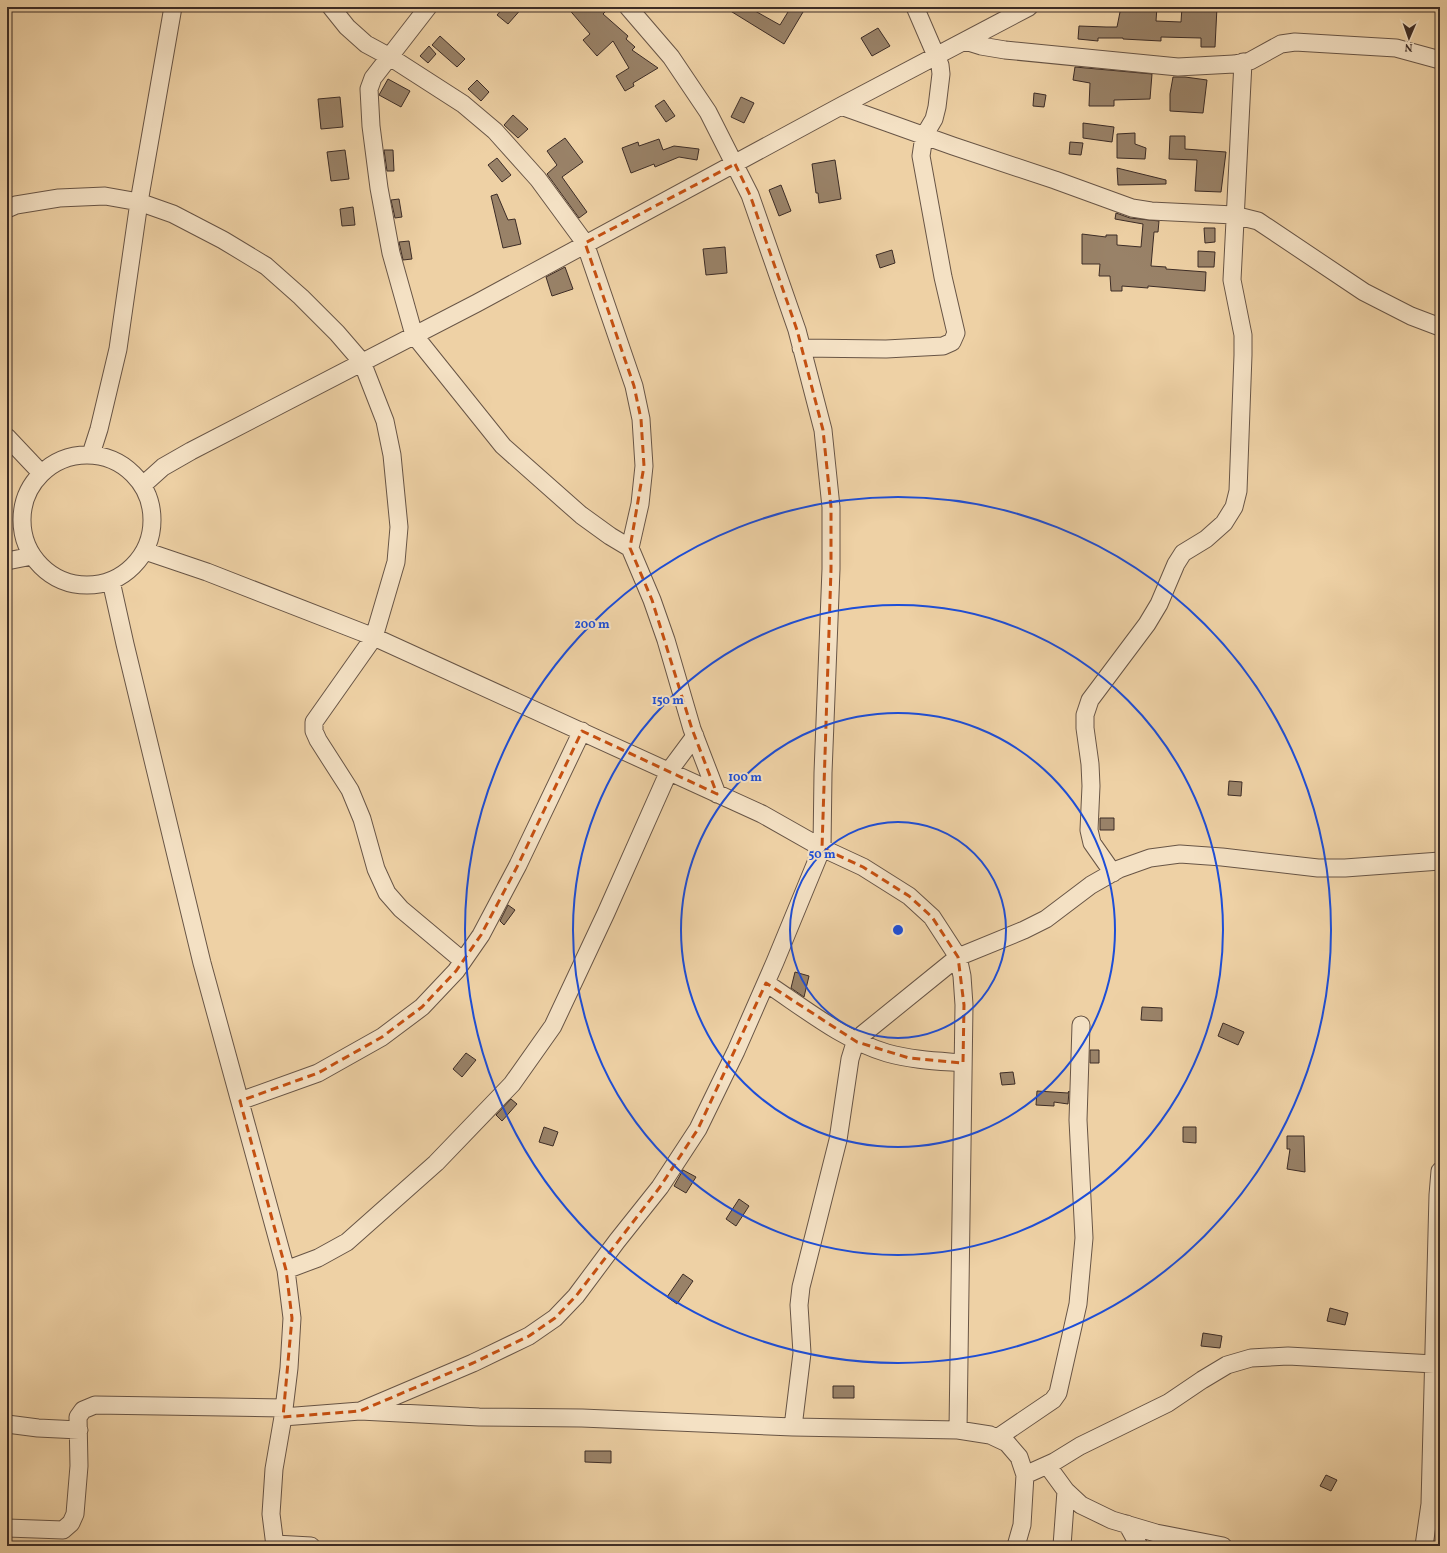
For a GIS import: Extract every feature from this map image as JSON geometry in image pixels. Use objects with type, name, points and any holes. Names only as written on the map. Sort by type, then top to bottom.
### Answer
[{"type":"street","points":[[91,454],[99,429],[118,349],[139,202],[173,7]]},
{"type":"street","points":[[331,7],[347,27],[366,44],[390,57],[463,104],[495,131],[538,179],[585,243],[634,386],[641,419],[644,466],[640,504],[630,548],[652,600],[666,640],[695,736],[717,794]]},
{"type":"street","points":[[428,7],[373,78],[368,88],[379,188],[391,253],[414,335],[503,446],[581,515],[610,536],[630,548]]},
{"type":"street","points":[[360,1411],[473,1363],[529,1336],[555,1318],[576,1296],[660,1187],[698,1129],[736,1051],[822,848],[823,757],[831,570],[831,507],[823,430],[797,330],[750,195],[708,112],[671,57],[628,7]]},
{"type":"street","points":[[802,348],[908,348],[943,346],[952,342],[956,333],[943,277],[921,156],[924,136],[934,119],[937,107],[941,74],[940,65],[915,7]]},
{"type":"street","points":[[143,485],[163,467],[174,461],[477,303],[585,243],[1029,7]]},
{"type":"street","points":[[965,41],[981,46],[1004,50],[1178,67],[1234,64],[1250,61],[1281,44],[1295,42],[1396,48],[1440,60]]},
{"type":"street","points":[[1113,873],[1092,843],[1089,830],[1090,764],[1084,715],[1090,700],[1147,624],[1159,604],[1176,564],[1183,553],[1206,539],[1224,524],[1234,507],[1238,491],[1244,355],[1243,335],[1232,280],[1234,215],[1243,62]]},
{"type":"street","points":[[841,106],[1132,208],[1152,211],[1234,215],[1258,221],[1364,292],[1411,316],[1440,327]]},
{"type":"street","points":[[7,209],[16,205],[44,200],[105,196],[139,202],[173,214],[223,240],[266,266],[301,297],[332,328],[362,362],[385,421],[392,455],[399,527],[396,562],[374,637],[314,722],[314,731],[318,740],[350,790],[362,819],[376,868],[387,893],[401,909],[463,961]]},
{"type":"street","points":[[7,437],[41,473]]},
{"type":"street","points":[[91,454],[111,459],[129,469],[143,485],[150,500],[153,517],[152,534],[145,550],[136,563],[125,574],[110,581],[89,585],[67,582],[47,572],[32,556],[26,543],[22,528],[22,513],[25,499],[31,485],[41,473],[55,462],[72,456],[91,454]]},
{"type":"street","points":[[145,550],[207,572],[374,637],[762,814],[822,848],[863,867],[909,896],[932,917],[958,957],[962,976],[964,1005],[958,1430]]},
{"type":"street","points":[[7,561],[32,556]]},
{"type":"street","points":[[110,581],[202,963],[286,1270],[292,1318],[283,1412],[274,1470],[271,1514],[275,1545],[311,1546]]},
{"type":"street","points":[[240,1101],[318,1073],[382,1037],[422,1007],[456,971],[481,935],[518,865],[582,731]]},
{"type":"street","points":[[286,1270],[318,1258],[347,1242],[436,1163],[512,1084],[553,1026],[669,771],[695,736]]},
{"type":"street","points":[[793,1427],[802,1353],[799,1305],[801,1287],[838,1140],[850,1059],[854,1046],[863,1034],[958,957],[1024,930],[1046,919],[1091,885],[1113,873],[1150,858],[1180,854],[1222,857],[1318,868],[1345,868],[1440,862]]},
{"type":"street","points":[[766,983],[857,1042],[909,1058],[963,1063]]},
{"type":"street","points":[[997,1438],[1053,1400],[1058,1393],[1078,1304],[1084,1238],[1078,1120],[1081,1025]]},
{"type":"street","points":[[1424,1546],[1430,1504],[1436,1401],[1434,1364],[1440,1171]]},
{"type":"street","points":[[1025,1475],[1168,1403],[1227,1365],[1251,1358],[1288,1356],[1434,1364]]},
{"type":"street","points":[[7,1528],[63,1530],[71,1523],[75,1514],[79,1466],[78,1417],[84,1410],[95,1405],[283,1412],[360,1411],[480,1417],[582,1418],[793,1427],[958,1430],[990,1435],[997,1438],[1007,1443],[1019,1457],[1025,1475],[1022,1525],[1016,1546]]},
{"type":"street","points":[[7,1424],[38,1428],[79,1430]]},
{"type":"street","points":[[1047,1465],[1066,1491],[1081,1505],[1112,1520],[1156,1533],[1223,1546]]},
{"type":"street","points":[[1062,1546],[1066,1491]]},
{"type":"street","points":[[1127,1524],[1139,1546]]},
{"type":"highlighted area","points":[[735,164],[750,195],[797,330],[823,430],[831,507],[831,569],[822,848],[863,867],[909,896],[932,917],[958,957],[964,1005],[963,1063],[909,1058],[857,1042],[766,983],[698,1129],[660,1187],[576,1296],[555,1318],[529,1336],[473,1363],[360,1411],[283,1417],[292,1318],[286,1270],[240,1101],[318,1073],[382,1037],[422,1007],[456,971],[481,935],[518,865],[582,731],[717,794],[692,729],[652,600],[630,548],[644,466],[641,419],[634,386],[585,243]]},
{"type":"building","points":[[504,7],[523,7],[508,24],[497,15]]},
{"type":"building","points":[[567,7],[610,7],[603,14],[628,36],[626,39],[635,47],[632,50],[658,68],[633,83],[634,86],[625,91],[616,76],[629,68],[613,41],[597,56],[583,40],[590,34]]},
{"type":"building","points":[[724,7],[748,7],[780,25],[791,7],[806,7],[784,44]]},
{"type":"building","points":[[1121,7],[1157,7],[1156,21],[1181,22],[1182,7],[1217,7],[1215,47],[1201,47],[1201,38],[1161,37],[1161,41],[1123,38],[1098,38],[1098,41],[1078,39],[1079,26],[1117,27]]},
{"type":"building","points":[[878,28],[890,46],[872,56],[861,38]]},
{"type":"building","points":[[440,36],[465,59],[457,67],[432,45]]},
{"type":"building","points":[[429,46],[436,54],[428,63],[420,56]]},
{"type":"building","points":[[1075,67],[1152,74],[1150,99],[1114,100],[1114,106],[1089,106],[1090,83],[1073,80]]},
{"type":"building","points":[[1173,77],[1207,80],[1203,113],[1170,111],[1170,94]]},
{"type":"building","points":[[388,79],[410,91],[401,107],[379,95]]},
{"type":"building","points":[[477,80],[489,92],[481,101],[468,89]]},
{"type":"building","points":[[1034,93],[1046,95],[1044,107],[1033,106]]},
{"type":"building","points":[[340,97],[343,127],[321,129],[318,99]]},
{"type":"building","points":[[741,97],[754,103],[744,123],[731,117]]},
{"type":"building","points":[[664,100],[675,116],[666,122],[655,106]]},
{"type":"building","points":[[513,115],[528,129],[518,138],[504,125]]},
{"type":"building","points":[[1083,123],[1114,127],[1112,142],[1083,138]]},
{"type":"building","points":[[1135,133],[1135,144],[1146,148],[1145,159],[1117,158],[1117,134]]},
{"type":"building","points":[[1170,136],[1185,136],[1185,149],[1226,152],[1221,192],[1195,191],[1197,160],[1169,159]]},
{"type":"building","points":[[565,138],[583,162],[562,177],[587,212],[579,218],[547,174],[557,165],[547,151]]},
{"type":"building","points":[[659,139],[663,150],[674,146],[699,149],[697,160],[679,157],[655,167],[654,164],[631,173],[622,148],[638,142],[639,146]]},
{"type":"building","points":[[1070,142],[1083,143],[1081,155],[1069,154]]},
{"type":"building","points":[[345,150],[349,179],[331,181],[327,152]]},
{"type":"building","points":[[384,150],[393,150],[394,171],[387,171]]},
{"type":"building","points":[[497,158],[511,175],[502,182],[488,165]]},
{"type":"building","points":[[835,160],[841,199],[819,203],[812,164]]},
{"type":"building","points":[[1117,168],[1166,180],[1166,184],[1118,185]]},
{"type":"building","points":[[781,185],[791,211],[779,216],[769,190]]},
{"type":"building","points":[[497,194],[508,220],[515,219],[521,244],[503,248],[491,196]]},
{"type":"building","points":[[399,199],[402,217],[395,218],[391,200]]},
{"type":"building","points":[[353,207],[355,225],[342,226],[340,209]]},
{"type":"building","points":[[1116,213],[1130,218],[1159,221],[1158,232],[1154,232],[1151,266],[1166,267],[1166,269],[1206,272],[1205,291],[1148,286],[1148,288],[1122,286],[1122,291],[1111,291],[1110,276],[1099,276],[1100,264],[1082,264],[1082,234],[1106,237],[1106,235],[1117,235],[1117,245],[1141,247],[1143,224],[1115,219]]},
{"type":"building","points":[[1204,228],[1215,228],[1215,242],[1205,243]]},
{"type":"building","points":[[409,241],[412,259],[403,260],[399,242]]},
{"type":"building","points":[[725,247],[727,273],[706,275],[703,249]]},
{"type":"building","points":[[892,250],[895,263],[880,268],[876,255]]},
{"type":"building","points":[[1198,251],[1215,252],[1214,267],[1198,267]]},
{"type":"building","points":[[565,267],[573,289],[552,296],[546,277]]},
{"type":"building","points":[[1229,781],[1242,782],[1241,796],[1228,795]]},
{"type":"building","points":[[1100,818],[1114,818],[1114,830],[1100,830]]},
{"type":"building","points":[[508,905],[515,910],[504,925],[500,921]]},
{"type":"building","points":[[795,972],[809,976],[804,997],[791,988]]},
{"type":"building","points":[[1142,1007],[1162,1008],[1162,1021],[1141,1020]]},
{"type":"building","points":[[1223,1023],[1244,1032],[1238,1045],[1218,1036]]},
{"type":"building","points":[[1090,1050],[1099,1050],[1099,1063],[1090,1063]]},
{"type":"building","points":[[466,1053],[476,1060],[462,1077],[453,1069]]},
{"type":"building","points":[[1013,1072],[1015,1084],[1002,1085],[1000,1073]]},
{"type":"building","points":[[1037,1091],[1068,1093],[1069,1091],[1068,1104],[1054,1102],[1054,1106],[1036,1105]]},
{"type":"building","points":[[511,1099],[517,1104],[502,1121],[496,1115]]},
{"type":"building","points":[[544,1127],[558,1132],[553,1146],[539,1142]]},
{"type":"building","points":[[1183,1127],[1196,1127],[1196,1143],[1183,1142]]},
{"type":"building","points":[[1287,1136],[1304,1136],[1305,1172],[1287,1169],[1290,1149],[1287,1149]]},
{"type":"building","points":[[683,1170],[696,1177],[686,1193],[674,1186]]},
{"type":"building","points":[[739,1199],[749,1206],[736,1226],[726,1219]]},
{"type":"building","points":[[683,1274],[693,1281],[677,1304],[667,1297]]},
{"type":"building","points":[[1330,1308],[1348,1313],[1345,1325],[1327,1321]]},
{"type":"building","points":[[1203,1333],[1222,1336],[1220,1348],[1201,1346]]},
{"type":"building","points":[[833,1386],[854,1386],[854,1398],[833,1398]]},
{"type":"building","points":[[585,1451],[611,1451],[611,1463],[585,1462]]},
{"type":"building","points":[[1326,1475],[1337,1480],[1331,1491],[1320,1486]]}]
